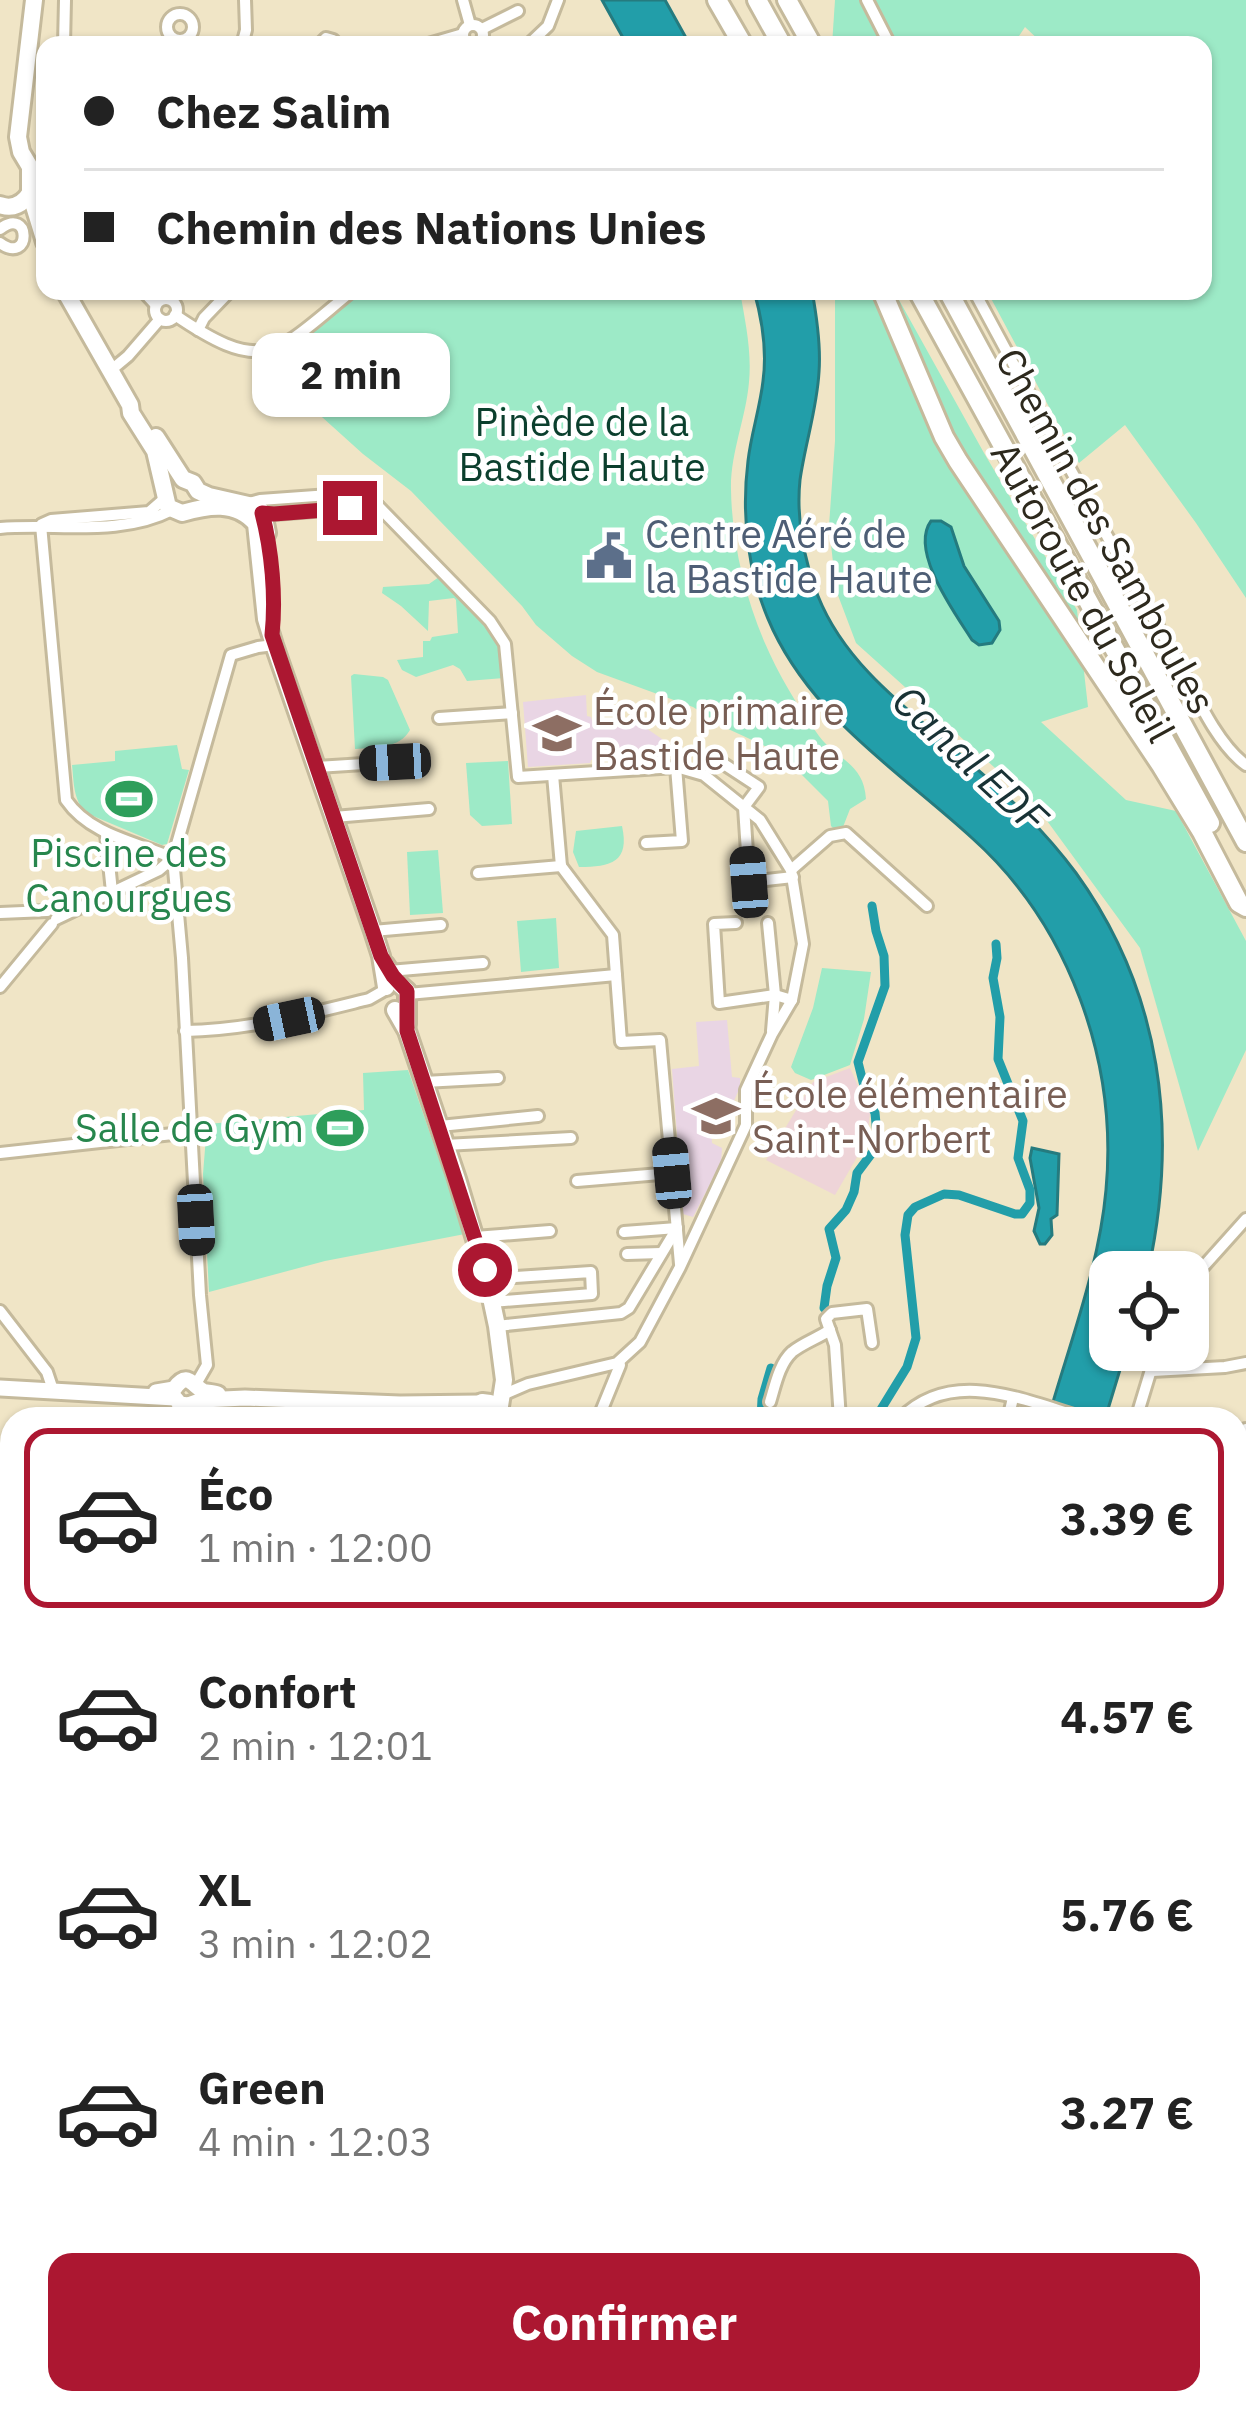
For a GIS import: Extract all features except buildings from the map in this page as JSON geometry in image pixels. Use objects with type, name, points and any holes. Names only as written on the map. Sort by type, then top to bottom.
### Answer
[{"type":"highway","points":[[717,0],[738,36]]},
{"type":"highway","points":[[757,0],[777,36]]},
{"type":"highway","points":[[787,0],[807,36]]},
{"type":"highway","points":[[885,300],[951,448],[1161,765],[1239,903],[1246,907]]},
{"type":"highway","name":"Autoroute du Soleil","points":[[923,300],[1246,894]]},
{"type":"highway","name":"Autoroute du Soleil","points":[[954,300],[1246,842]]},
{"type":"main road","points":[[29,0],[18,136],[11,150],[28,161],[36,192]]},
{"type":"main road","points":[[4,207],[26,200],[34,178]]},
{"type":"main road","points":[[4,207],[36,230]]},
{"type":"main road","points":[[70,300],[152,439],[192,492]]},
{"type":"main road","points":[[152,439],[167,500],[187,513],[192,492]]},
{"type":"main road","points":[[167,500],[172,482],[211,505],[250,509],[259,532],[266,619],[440,1126],[487,1280],[497,1326],[488,1402]]},
{"type":"street","points":[[64,36],[65,0]]},
{"type":"street","points":[[244,0],[244,36]]},
{"type":"street","points":[[463,0],[472,29],[469,36]]},
{"type":"street","points":[[537,36],[548,26],[557,0]]},
{"type":"street","points":[[867,0],[885,36]]},
{"type":"street","points":[[451,36],[518,10]]},
{"type":"street","points":[[0,229],[15,224],[24,236],[15,248],[0,243]]},
{"type":"street","points":[[151,300],[156,305]]},
{"type":"street","points":[[160,320],[156,305],[164,300]]},
{"type":"street","points":[[174,300],[175,315]]},
{"type":"street","points":[[198,330],[222,300]]},
{"type":"street","points":[[175,315],[221,344],[268,352],[287,344],[341,300]]},
{"type":"street","name":"Chemin des Samboules","points":[[979,300],[1203,708],[1233,754],[1246,765]]},
{"type":"street","points":[[160,320],[175,315]]},
{"type":"street","points":[[110,371],[160,320]]},
{"type":"street","points":[[0,528],[128,523],[156,518],[167,500]]},
{"type":"street","points":[[0,1388],[413,1405],[488,1402],[528,1384],[616,1363],[640,1342],[680,1267],[746,1125],[746,1090],[792,1000],[803,944],[792,874],[760,820],[704,776],[676,767],[518,777],[505,644],[490,620],[378,506],[274,514],[250,509]]},
{"type":"street","points":[[41,525],[65,800],[76,814],[106,834],[173,858]]},
{"type":"street","points":[[187,1393],[207,1365],[173,858],[231,656],[273,640]]},
{"type":"street","points":[[439,718],[512,713]]},
{"type":"street","points":[[710,755],[758,787],[744,807],[749,882],[792,874],[830,836],[846,832],[927,906]]},
{"type":"street","points":[[317,767],[395,762]]},
{"type":"street","points":[[646,843],[682,841],[676,767]]},
{"type":"street","points":[[553,775],[561,866],[613,935],[621,1042],[660,1040],[680,1267]]},
{"type":"street","points":[[334,817],[429,809]]},
{"type":"street","points":[[106,834],[112,892]]},
{"type":"street","points":[[0,987],[49,920],[159,870],[173,858]]},
{"type":"street","points":[[478,872],[561,866]]},
{"type":"street","points":[[0,913],[49,920]]},
{"type":"street","points":[[768,922],[775,995],[772,1034]]},
{"type":"street","points":[[736,923],[714,924],[719,1003],[775,995],[792,1000]]},
{"type":"street","points":[[373,931],[441,925]]},
{"type":"street","points":[[185,1031],[230,1030],[483,964]]},
{"type":"street","points":[[390,990],[616,975]]},
{"type":"street","points":[[424,1082],[498,1078]]},
{"type":"street","points":[[440,1126],[538,1116]]},
{"type":"street","points":[[0,1153],[191,1132]]},
{"type":"street","points":[[446,1145],[571,1138]]},
{"type":"street","points":[[577,1181],[672,1173]]},
{"type":"street","points":[[624,1232],[689,1232],[702,1218]]},
{"type":"street","points":[[1209,1260],[1246,1219]]},
{"type":"street","points":[[475,1237],[550,1232]]},
{"type":"street","points":[[497,1326],[621,1313],[677,1232]]},
{"type":"street","points":[[627,1254],[661,1252]]},
{"type":"street","points":[[487,1280],[591,1272],[592,1294],[492,1301]]},
{"type":"street","points":[[839,1407],[835,1346],[826,1319],[832,1313],[867,1310],[872,1343]]},
{"type":"street","points":[[0,1311],[47,1372],[52,1390]]},
{"type":"street","points":[[770,1402],[788,1356],[830,1330]]},
{"type":"street","points":[[1209,1368],[1246,1363]]},
{"type":"street","points":[[603,1407],[620,1365]]},
{"type":"street","points":[[1140,1407],[1152,1371]]},
{"type":"street","points":[[916,1407],[957,1390],[988,1390],[1044,1407]]},
{"type":"street","points":[[1011,1407],[1013,1398]]},
{"type":"shaded area","name":"École primaire Bastide Haute","points":[[586,695],[587,716],[594,728],[637,722],[665,741],[666,757],[528,767],[523,702]]},
{"type":"shaded area","points":[[727,1020],[732,1077],[740,1078],[740,1087],[730,1110],[720,1111],[720,1118],[711,1120],[712,1143],[722,1148],[721,1163],[693,1217],[683,1214],[672,1069],[699,1066],[696,1022]]},
{"type":"shaded area","points":[[850,1068],[870,1113],[867,1140],[835,1195],[766,1160],[813,1082]]},
{"type":"green space","points":[[835,0],[863,0],[881,36],[833,36]]},
{"type":"green space","points":[[875,0],[1246,0],[1246,598],[1125,425],[1079,463],[992,300],[1212,300],[1212,36],[1034,36],[1025,27],[1019,36],[893,36]]},
{"type":"green space","name":"Pinède de la Bastide Haute","points":[[352,300],[742,300],[750,370],[731,476],[737,548],[757,623],[782,678],[819,736],[855,770],[864,787],[866,799],[850,809],[843,827],[831,826],[828,801],[780,753],[693,707],[597,672],[536,625],[411,491],[272,372],[288,362],[316,329]]},
{"type":"green space","points":[[835,300],[899,300],[1077,610],[1088,707],[1041,722],[1126,800],[1176,811],[1246,941],[1246,1050],[1198,1151],[1140,948],[1034,803],[856,643],[836,590],[829,526],[835,441]]},
{"type":"green space","points":[[439,577],[495,635],[504,678],[467,681],[453,665],[416,677],[402,670],[397,660],[423,657],[423,641],[458,633],[456,600],[429,601],[428,631],[382,593],[383,587],[429,584]]},
{"type":"green space","points":[[354,674],[388,680],[410,730],[400,741],[355,749]]},
{"type":"green space","name":"Piscine des Canourgues","points":[[177,745],[182,769],[189,770],[167,844],[82,808],[72,765],[115,761],[115,751]]},
{"type":"green space","points":[[508,761],[512,824],[482,826],[470,815],[466,763]]},
{"type":"green space","points":[[622,826],[623,848],[616,860],[579,867],[573,852],[576,831]]},
{"type":"green space","points":[[438,850],[443,913],[410,915],[407,852]]},
{"type":"green space","points":[[556,918],[559,968],[521,972],[517,921]]},
{"type":"green space","points":[[822,968],[871,972],[850,1065],[811,1080],[791,1067]]},
{"type":"green space","points":[[408,1070],[465,1234],[325,1261],[209,1292],[203,1174],[207,1124],[364,1110],[363,1073]]},
{"type":"water","points":[[602,0],[665,0],[685,36],[622,36]]},
{"type":"water","name":"Canal EDF","points":[[756,300],[813,300],[819,372],[799,509],[809,568],[830,622],[883,687],[1039,828],[1076,873],[1128,966],[1145,1014],[1162,1115],[1162,1167],[1152,1251],[1095,1251],[1106,1190],[1104,1093],[1080,998],[1036,912],[972,838],[836,718],[791,662],[773,630],[752,568],[745,504],[762,391],[763,336]]},
{"type":"water","points":[[931,521],[951,527],[964,566],[999,621],[1000,630],[992,643],[979,645],[972,640],[937,582],[926,548]]},
{"type":"water","points":[[1032,1148],[1059,1154],[1057,1215],[1051,1219],[1052,1235],[1045,1244],[1040,1244],[1034,1231],[1039,1208]]},
{"type":"water","name":"Canal EDF","points":[[1089,1280],[1089,1371],[1120,1371],[1109,1407],[1052,1407]]},
{"type":"waterway","points":[[824,1308],[836,1258],[829,1229],[846,1210],[857,1173],[878,1145],[875,1113],[858,1062],[885,986],[884,956],[872,906]]},
{"type":"waterway","points":[[882,1407],[907,1367],[916,1338],[905,1235],[908,1215],[944,1194],[1015,1214],[1022,1214],[1030,1203],[1018,1158],[1023,1121],[998,1059],[996,944]]},
{"type":"waterway","points":[[762,1407],[771,1368]]},
{"type":"place","name":"Centre Aéré de la Bastide Haute","points":[[609,556]]},
{"type":"place","name":"École primaire Bastide Haute","points":[[557,733]]},
{"type":"place","name":"Piscine des Canourgues","points":[[129,799]]},
{"type":"place","name":"École élémentaire Saint-Norbert","points":[[716,1116]]},
{"type":"place","name":"Salle de Gym","points":[[340,1128]]},
{"type":"route","points":[[350,508],[262,513],[268,536],[272,635],[381,956],[407,991],[407,1031],[485,1270]]}]
